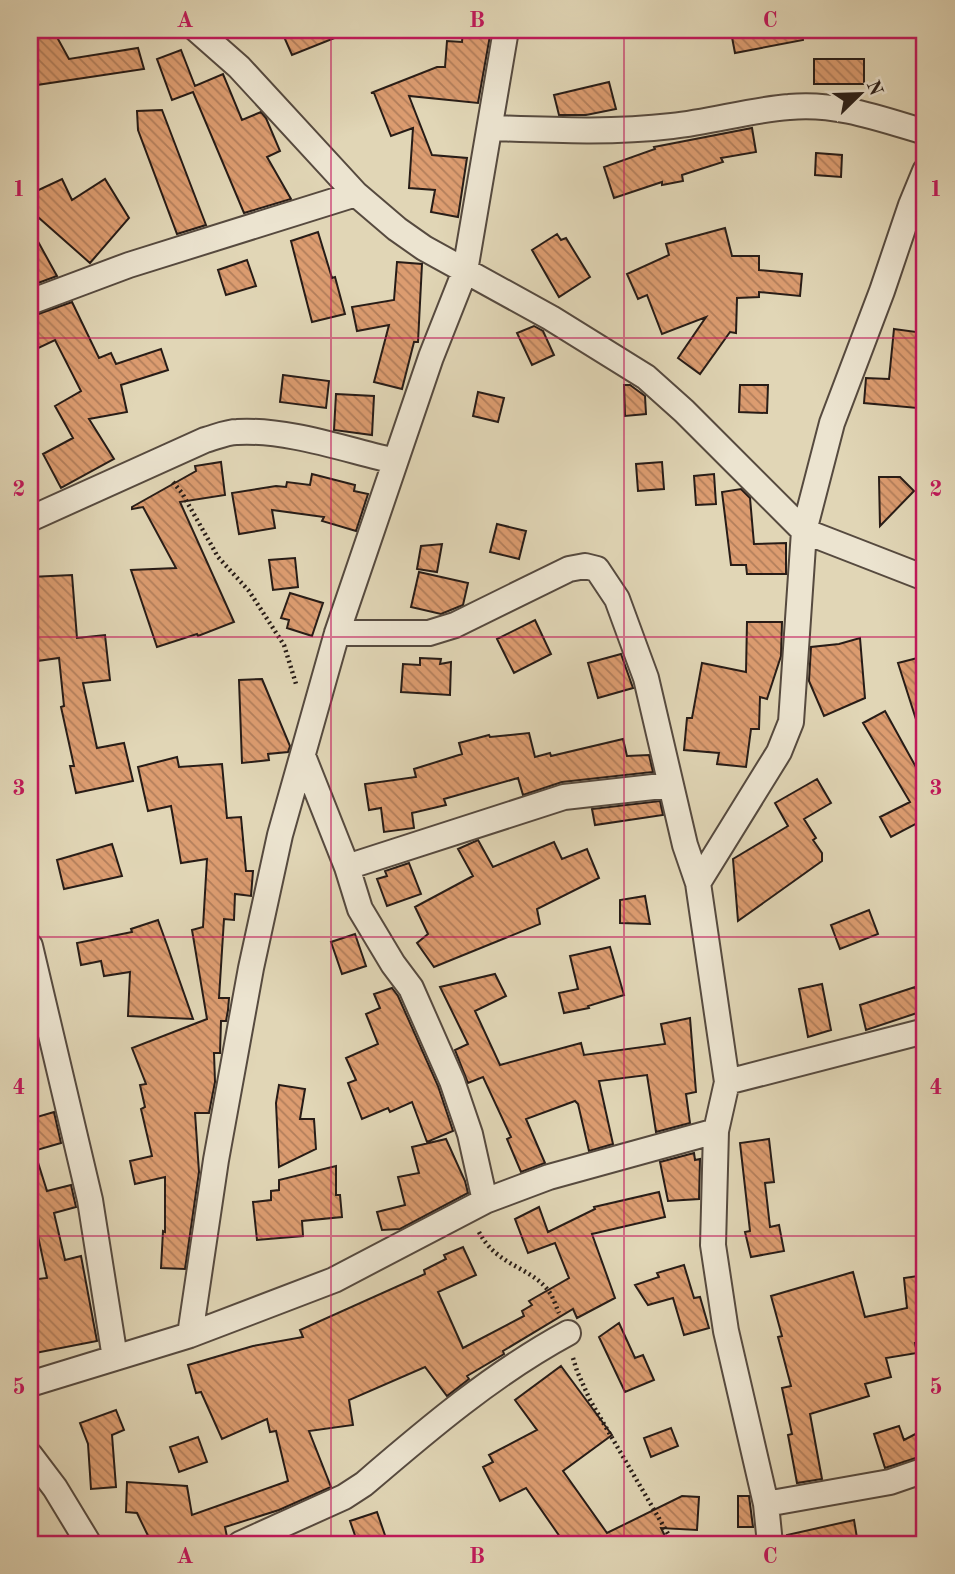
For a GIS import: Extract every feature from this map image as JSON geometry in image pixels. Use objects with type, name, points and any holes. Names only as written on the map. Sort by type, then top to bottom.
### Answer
[{"type":"street","points":[[200,30],[239,67],[356,194],[397,229],[465,271],[551,318],[646,377],[684,411],[804,531],[925,578]]},
{"type":"street","points":[[190,1335],[216,1160],[251,968],[279,835],[337,632],[431,357],[465,271],[506,30]]},
{"type":"street","points":[[490,128],[614,131],[675,126],[792,106],[852,110],[925,132]]},
{"type":"street","points":[[698,883],[779,752],[790,722],[804,531],[832,423],[925,171]]},
{"type":"street","points":[[30,302],[129,265],[356,194]]},
{"type":"street","points":[[30,519],[155,461],[234,431],[293,437],[395,461]]},
{"type":"street","points":[[337,632],[429,633],[454,625],[569,569],[585,566],[597,569],[617,599],[646,678],[685,845],[698,883],[727,1082],[716,1131],[713,1245],[718,1286],[766,1504],[762,1542]]},
{"type":"street","points":[[303,756],[348,867],[360,909],[393,964],[411,988],[452,1081],[470,1134],[485,1201]]},
{"type":"street","points":[[348,867],[564,797],[671,785]]},
{"type":"street","points":[[30,946],[33,980],[90,1200],[115,1358]]},
{"type":"street","points":[[727,1082],[925,1031]]},
{"type":"street","points":[[30,1384],[190,1335],[334,1280],[485,1201],[549,1177],[716,1131]]},
{"type":"street","points":[[240,1544],[344,1497],[364,1484],[487,1383],[529,1354],[568,1333]]},
{"type":"street","points":[[30,1455],[55,1488],[89,1544]]},
{"type":"street","points":[[766,1504],[890,1482],[925,1471]]},
{"type":"path","points":[[155,461],[182,493],[218,557],[249,592],[284,645],[310,725]]},
{"type":"path","points":[[485,1201],[477,1228],[485,1243],[496,1255],[541,1283],[550,1292],[568,1333],[577,1371],[590,1400],[674,1544]]},
{"type":"building","points":[[30,30],[53,30],[69,59],[138,48],[144,69],[30,86]]},
{"type":"building","points":[[281,30],[352,30],[352,31],[292,55]]},
{"type":"building","points":[[463,30],[491,30],[478,103],[409,96],[432,155],[467,158],[458,217],[431,212],[435,190],[409,188],[413,128],[391,136],[374,93],[371,93],[437,67],[445,67],[447,41],[462,42]]},
{"type":"building","points":[[802,30],[803,40],[735,53],[731,32]]},
{"type":"building","points":[[181,50],[195,86],[223,74],[242,120],[261,112],[266,118],[280,151],[267,157],[291,199],[244,213],[193,92],[172,100],[157,59]]},
{"type":"building","points":[[814,59],[864,59],[864,84],[814,84]]},
{"type":"building","points":[[609,82],[616,109],[586,115],[559,115],[554,95]]},
{"type":"building","points":[[162,110],[206,225],[177,234],[138,130],[137,111]]},
{"type":"building","points":[[752,128],[756,152],[721,158],[723,162],[682,175],[683,181],[662,185],[662,182],[614,198],[604,167],[655,149],[654,147]]},
{"type":"building","points":[[816,153],[842,155],[841,177],[815,175]]},
{"type":"building","points":[[62,179],[72,200],[105,179],[129,218],[90,263],[30,210],[30,194]]},
{"type":"building","points":[[30,227],[57,276],[30,286]]},
{"type":"building","points":[[725,228],[732,256],[759,256],[759,270],[802,274],[800,296],[759,292],[759,297],[737,298],[736,333],[730,332],[700,374],[678,358],[706,317],[662,334],[647,295],[638,299],[627,274],[669,255],[666,244]]},
{"type":"building","points":[[318,232],[345,314],[312,322],[291,241]]},
{"type":"building","points":[[557,234],[561,240],[566,238],[590,277],[559,297],[532,250]]},
{"type":"building","points":[[247,260],[256,286],[226,295],[218,270]]},
{"type":"building","points":[[397,262],[422,264],[418,342],[414,342],[402,389],[374,382],[389,325],[357,331],[352,307],[394,300]]},
{"type":"building","points":[[72,302],[99,358],[111,353],[116,364],[161,349],[168,370],[121,385],[127,412],[89,419],[114,459],[61,488],[43,454],[73,438],[55,406],[81,391],[55,340],[30,352],[30,317]]},
{"type":"building","points":[[534,326],[543,331],[554,355],[532,365],[517,333]]},
{"type":"building","points":[[894,329],[924,333],[917,408],[864,403],[866,378],[889,379]]},
{"type":"building","points":[[283,375],[329,381],[326,408],[280,402]]},
{"type":"building","points":[[624,385],[630,385],[645,396],[646,414],[625,416]]},
{"type":"building","points":[[740,385],[768,385],[767,413],[739,412]]},
{"type":"building","points":[[478,392],[504,398],[498,422],[473,416]]},
{"type":"building","points":[[336,394],[374,396],[372,435],[334,430]]},
{"type":"building","points":[[221,462],[225,495],[180,502],[234,622],[198,636],[197,634],[157,647],[131,570],[176,568],[143,507],[132,507],[196,471],[195,466]]},
{"type":"building","points":[[662,462],[664,489],[638,491],[636,464]]},
{"type":"building","points":[[312,474],[355,485],[354,491],[368,494],[356,531],[322,521],[324,517],[272,510],[275,528],[239,534],[232,493],[286,487],[287,482],[310,485]]},
{"type":"building","points":[[714,474],[716,504],[696,505],[694,476]]},
{"type":"building","points":[[879,477],[900,477],[914,491],[880,526]]},
{"type":"building","points":[[741,489],[750,498],[754,544],[786,543],[786,574],[747,574],[746,565],[731,565],[722,492]]},
{"type":"building","points":[[497,524],[526,531],[519,559],[490,552]]},
{"type":"building","points":[[442,544],[437,572],[417,569],[421,546]]},
{"type":"building","points":[[295,558],[298,587],[273,590],[269,560]]},
{"type":"building","points":[[419,572],[468,583],[463,605],[441,614],[411,607]]},
{"type":"building","points":[[72,575],[77,638],[105,635],[110,680],[83,683],[97,748],[124,743],[133,781],[76,793],[70,766],[74,766],[61,707],[64,706],[59,658],[30,662],[30,577]]},
{"type":"building","points":[[290,593],[323,603],[312,636],[287,628],[289,620],[281,618]]},
{"type":"building","points":[[535,620],[551,654],[514,673],[497,639]]},
{"type":"building","points":[[747,622],[782,622],[781,656],[767,699],[760,697],[759,729],[751,729],[746,767],[717,764],[719,753],[684,750],[687,718],[692,718],[702,663],[746,672]]},
{"type":"building","points":[[860,638],[865,698],[824,716],[809,681],[811,647],[839,644]]},
{"type":"building","points":[[621,654],[633,688],[598,698],[588,663]]},
{"type":"building","points":[[925,656],[925,734],[921,735],[898,663]]},
{"type":"building","points":[[420,658],[441,659],[440,664],[451,662],[450,695],[401,692],[403,664],[420,665]]},
{"type":"building","points":[[262,679],[290,746],[288,752],[268,754],[269,760],[242,763],[239,680]]},
{"type":"building","points":[[885,711],[917,769],[925,765],[925,829],[921,821],[891,837],[880,817],[910,802],[863,723]]},
{"type":"building","points":[[529,733],[535,757],[550,753],[551,756],[623,739],[627,756],[649,755],[653,772],[562,782],[523,795],[518,778],[444,799],[446,805],[412,813],[414,828],[384,832],[381,808],[369,810],[365,784],[416,777],[414,769],[462,754],[459,743],[489,735]]},
{"type":"building","points":[[177,757],[179,767],[222,764],[227,818],[241,817],[246,871],[253,871],[251,896],[235,894],[234,920],[224,919],[219,998],[229,998],[228,1010],[226,1021],[221,1021],[220,1053],[214,1053],[215,1082],[209,1113],[195,1113],[199,1172],[185,1269],[161,1268],[163,1231],[165,1232],[165,1177],[135,1184],[130,1161],[152,1156],[141,1109],[145,1107],[140,1085],[146,1084],[132,1048],[207,1019],[192,930],[203,927],[207,859],[181,863],[171,806],[148,811],[138,767]]},
{"type":"building","points":[[817,779],[831,803],[804,819],[816,838],[813,840],[822,853],[822,861],[738,921],[733,859],[788,826],[775,803]]},
{"type":"building","points":[[660,801],[663,815],[595,825],[592,809]]},
{"type":"building","points":[[478,840],[493,867],[554,842],[562,859],[587,849],[599,878],[537,909],[540,924],[434,967],[417,943],[428,934],[415,907],[473,876],[458,849]]},
{"type":"building","points":[[112,844],[122,876],[64,889],[57,860]]},
{"type":"building","points":[[409,863],[421,894],[387,906],[377,879],[387,876],[385,871]]},
{"type":"building","points":[[645,896],[650,924],[620,923],[620,900]]},
{"type":"building","points":[[869,910],[878,934],[840,949],[831,925]]},
{"type":"building","points":[[158,920],[193,1019],[128,1016],[130,972],[104,976],[101,961],[81,965],[77,943],[132,932],[131,929]]},
{"type":"building","points":[[355,934],[366,966],[342,974],[331,942]]},
{"type":"building","points":[[610,947],[624,995],[588,1006],[589,1008],[564,1013],[559,993],[578,989],[570,956]]},
{"type":"building","points":[[495,974],[506,996],[475,1011],[500,1065],[581,1043],[584,1055],[665,1044],[661,1024],[690,1018],[696,1092],[686,1094],[690,1123],[656,1132],[647,1075],[599,1081],[613,1144],[589,1151],[575,1101],[526,1119],[545,1163],[521,1172],[507,1139],[511,1137],[483,1077],[468,1083],[455,1050],[468,1044],[440,987]]},
{"type":"building","points":[[822,984],[831,1030],[808,1037],[799,989]]},
{"type":"building","points":[[915,987],[923,1011],[866,1030],[860,1005]]},
{"type":"building","points":[[392,988],[438,1086],[453,1131],[427,1142],[412,1102],[390,1112],[388,1108],[362,1119],[348,1083],[356,1080],[346,1058],[378,1044],[366,1014],[380,1008],[374,994]]},
{"type":"building","points":[[279,1085],[305,1089],[300,1119],[314,1119],[316,1149],[279,1167],[276,1103]]},
{"type":"building","points":[[54,1112],[61,1143],[30,1152],[30,1119]]},
{"type":"building","points":[[446,1139],[468,1193],[400,1229],[382,1230],[377,1212],[405,1205],[398,1177],[419,1173],[412,1147]]},
{"type":"building","points":[[769,1139],[774,1182],[765,1183],[770,1227],[779,1225],[784,1251],[751,1257],[745,1232],[750,1231],[740,1143]]},
{"type":"building","points":[[30,1153],[35,1153],[47,1191],[71,1185],[76,1207],[54,1213],[65,1260],[81,1256],[97,1341],[30,1354],[30,1280],[47,1278],[35,1222],[30,1224]]},
{"type":"building","points":[[694,1153],[695,1160],[700,1159],[699,1199],[668,1201],[660,1162]]},
{"type":"building","points":[[336,1166],[336,1195],[340,1195],[342,1217],[302,1221],[303,1236],[257,1240],[253,1202],[271,1200],[271,1191],[279,1190],[279,1180]]},
{"type":"building","points":[[659,1192],[665,1217],[592,1234],[615,1298],[577,1318],[573,1309],[503,1351],[504,1354],[467,1376],[469,1379],[447,1396],[425,1367],[349,1400],[353,1425],[309,1431],[331,1487],[279,1510],[225,1527],[227,1537],[207,1544],[152,1544],[137,1513],[126,1512],[127,1482],[187,1486],[192,1515],[288,1481],[276,1431],[270,1432],[267,1419],[222,1439],[201,1392],[196,1393],[188,1365],[253,1346],[303,1337],[300,1330],[425,1274],[424,1270],[446,1259],[444,1255],[463,1247],[476,1275],[438,1292],[463,1348],[524,1316],[522,1311],[532,1305],[529,1301],[569,1278],[555,1243],[528,1253],[515,1219],[539,1207],[548,1232],[595,1209],[594,1207]]},
{"type":"building","points":[[684,1265],[694,1298],[700,1297],[709,1328],[684,1335],[673,1298],[648,1305],[635,1285],[659,1277],[657,1273]]},
{"type":"building","points":[[853,1272],[865,1317],[907,1308],[904,1278],[925,1275],[925,1343],[915,1343],[917,1353],[886,1358],[891,1377],[865,1384],[869,1396],[810,1414],[822,1479],[797,1483],[788,1435],[792,1434],[782,1388],[791,1386],[771,1296]]},
{"type":"building","points":[[619,1323],[635,1358],[643,1355],[654,1380],[625,1392],[599,1337]]},
{"type":"building","points":[[561,1366],[612,1435],[563,1471],[607,1533],[682,1496],[699,1497],[697,1530],[661,1528],[669,1544],[565,1544],[526,1488],[500,1501],[483,1467],[493,1462],[489,1455],[537,1430],[515,1400]]},
{"type":"building","points":[[116,1410],[124,1430],[112,1435],[116,1487],[91,1489],[88,1444],[80,1423]]},
{"type":"building","points":[[899,1426],[904,1440],[925,1429],[925,1455],[885,1468],[874,1434]]},
{"type":"building","points":[[671,1428],[678,1446],[651,1457],[644,1438]]},
{"type":"building","points":[[198,1437],[207,1462],[179,1472],[170,1447]]},
{"type":"building","points":[[738,1496],[749,1496],[753,1527],[738,1527]]},
{"type":"building","points":[[377,1512],[388,1544],[358,1544],[350,1521]]},
{"type":"building","points":[[854,1520],[858,1544],[788,1544],[787,1535]]}]
